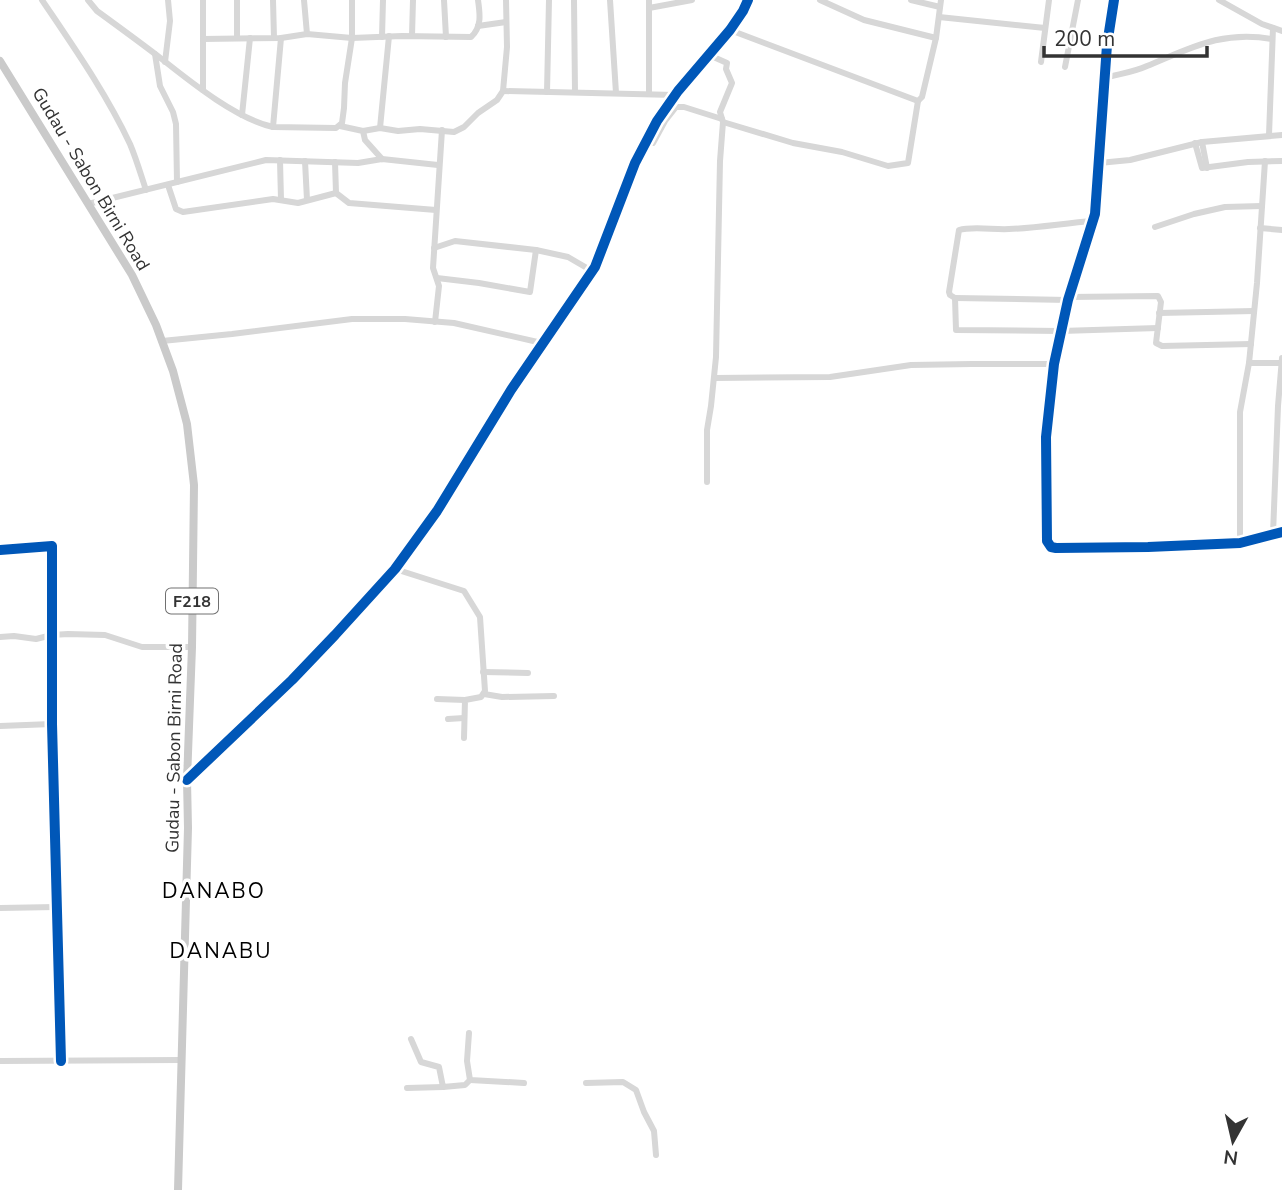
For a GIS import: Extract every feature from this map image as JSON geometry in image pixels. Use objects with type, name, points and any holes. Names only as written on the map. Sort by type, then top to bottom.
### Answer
[{"type":"main road","name":"Gudau - Sabon Birni Road","points":[[0,61],[132,275],[162,341],[187,424],[193,473],[192,647],[178,1190]]},
{"type":"street","points":[[42,0],[89,69],[130,144],[146,190]]},
{"type":"street","points":[[88,0],[97,11],[190,82],[242,115],[264,125],[340,127],[363,131],[380,128],[454,132],[459,131],[497,100],[503,91],[507,47],[506,0]]},
{"type":"street","points":[[165,62],[170,21],[168,0]]},
{"type":"street","points":[[202,0],[203,90]]},
{"type":"street","points":[[237,0],[237,38]]},
{"type":"street","points":[[272,0],[277,38],[274,127]]},
{"type":"street","points":[[304,0],[307,34]]},
{"type":"street","points":[[340,127],[352,37],[352,0]]},
{"type":"street","points":[[380,128],[386,37],[383,0]]},
{"type":"street","points":[[412,36],[413,0]]},
{"type":"street","points":[[444,0],[446,37]]},
{"type":"street","points":[[203,39],[277,38],[307,34],[352,37],[471,37],[477,32],[480,20],[478,0]]},
{"type":"street","points":[[547,92],[549,0]]},
{"type":"street","points":[[574,0],[575,92]]},
{"type":"street","points":[[610,0],[617,93]]},
{"type":"street","points":[[649,0],[649,94]]},
{"type":"street","points":[[649,8],[692,0]]},
{"type":"street","points":[[187,780],[292,680],[395,569],[437,511],[511,390],[592,271],[635,163],[657,121],[675,95],[730,30],[748,0]]},
{"type":"street","points":[[820,0],[864,20],[936,38]]},
{"type":"street","points":[[646,141],[653,143],[676,107],[684,107],[793,143],[842,152],[888,166],[908,163],[918,101],[922,97],[936,38],[941,3],[911,0]]},
{"type":"street","points":[[1041,62],[1049,0]]},
{"type":"street","points":[[1065,67],[1078,0]]},
{"type":"street","points":[[1114,0],[1107,45],[1093,221],[1068,299],[1054,364],[1046,437],[1047,541],[1051,547],[1056,548],[1149,547],[1240,543],[1282,532]]},
{"type":"street","points":[[1219,0],[1282,31]]},
{"type":"street","points":[[939,17],[1045,29]]},
{"type":"street","points":[[478,26],[506,22]]},
{"type":"street","points":[[1269,135],[1273,28]]},
{"type":"street","points":[[730,30],[918,101]]},
{"type":"street","points":[[1105,78],[1142,68],[1225,37],[1252,36],[1272,39]]},
{"type":"street","points":[[242,115],[250,38]]},
{"type":"street","points":[[155,54],[160,86],[176,124],[177,182]]},
{"type":"street","points":[[707,482],[707,430],[715,378],[723,120],[720,112],[732,83],[726,69],[727,64],[709,54]]},
{"type":"street","points":[[503,91],[675,95]]},
{"type":"street","points":[[435,322],[439,286],[433,270],[442,130]]},
{"type":"street","points":[[363,131],[365,140],[382,159]]},
{"type":"street","points":[[1099,163],[1130,160],[1198,142],[1282,135]]},
{"type":"street","points":[[1198,142],[1208,168],[1282,161]]},
{"type":"street","points":[[88,204],[266,160],[358,163],[382,159],[439,165]]},
{"type":"street","points":[[280,160],[281,200]]},
{"type":"street","points":[[305,161],[307,200]]},
{"type":"street","points":[[1240,543],[1240,412],[1251,344],[1265,161]]},
{"type":"street","points":[[335,162],[336,193]]},
{"type":"street","points":[[167,185],[176,209],[183,212],[274,199],[293,203],[336,193]]},
{"type":"street","points":[[336,193],[349,203],[436,210]]},
{"type":"street","points":[[1155,227],[1226,207],[1262,206]]},
{"type":"street","points":[[1093,221],[1029,228],[959,230],[950,295],[955,298],[1068,299],[1154,295],[1160,299],[1156,343],[1162,346],[1251,344]]},
{"type":"street","points":[[1260,228],[1282,230]]},
{"type":"street","points":[[434,248],[455,241],[536,250],[568,257],[592,271]]},
{"type":"street","points":[[437,278],[530,292],[536,250]]},
{"type":"street","points":[[955,298],[957,331],[1158,328]]},
{"type":"street","points":[[1159,313],[1254,312]]},
{"type":"street","points":[[162,341],[352,319],[393,319],[454,323],[542,343]]},
{"type":"street","points":[[1249,363],[1282,362],[1273,534]]},
{"type":"street","points":[[715,378],[830,377],[923,365],[1054,364]]},
{"type":"street","points":[[0,550],[52,545],[51,724],[61,1061]]},
{"type":"street","points":[[395,569],[464,591],[480,617],[484,694]]},
{"type":"street","points":[[0,636],[36,639],[52,635],[105,635],[142,647],[192,647]]},
{"type":"street","points":[[483,672],[528,673]]},
{"type":"street","points":[[437,699],[465,700],[484,694],[502,697],[554,696]]},
{"type":"street","points":[[464,738],[465,700]]},
{"type":"street","points":[[448,719],[464,718]]},
{"type":"street","points":[[0,726],[51,724]]},
{"type":"street","points":[[0,908],[56,907]]},
{"type":"street","points":[[469,1033],[467,1061],[470,1080]]},
{"type":"street","points":[[411,1039],[421,1062],[439,1067],[443,1087]]},
{"type":"street","points":[[0,1061],[181,1060]]},
{"type":"street","points":[[407,1088],[443,1087],[465,1084],[470,1080],[524,1083]]},
{"type":"street","points":[[586,1083],[623,1082],[636,1090],[654,1131],[656,1155]]},
{"type":"cycle path","points":[[187,780],[335,635],[395,569],[437,511],[511,390],[595,267],[635,163],[657,121],[678,91],[730,30],[748,0]]},
{"type":"cycle path","points":[[1114,0],[1107,45],[1095,214],[1068,300],[1054,364],[1046,437],[1047,541],[1051,547],[1056,548],[1148,547],[1240,543],[1282,532]]},
{"type":"cycle path","points":[[0,550],[52,546],[52,724],[61,1061]]},
{"type":"district","name":"DANABO","points":[[214,891]]},
{"type":"district","name":"DANABU","points":[[221,951]]}]
